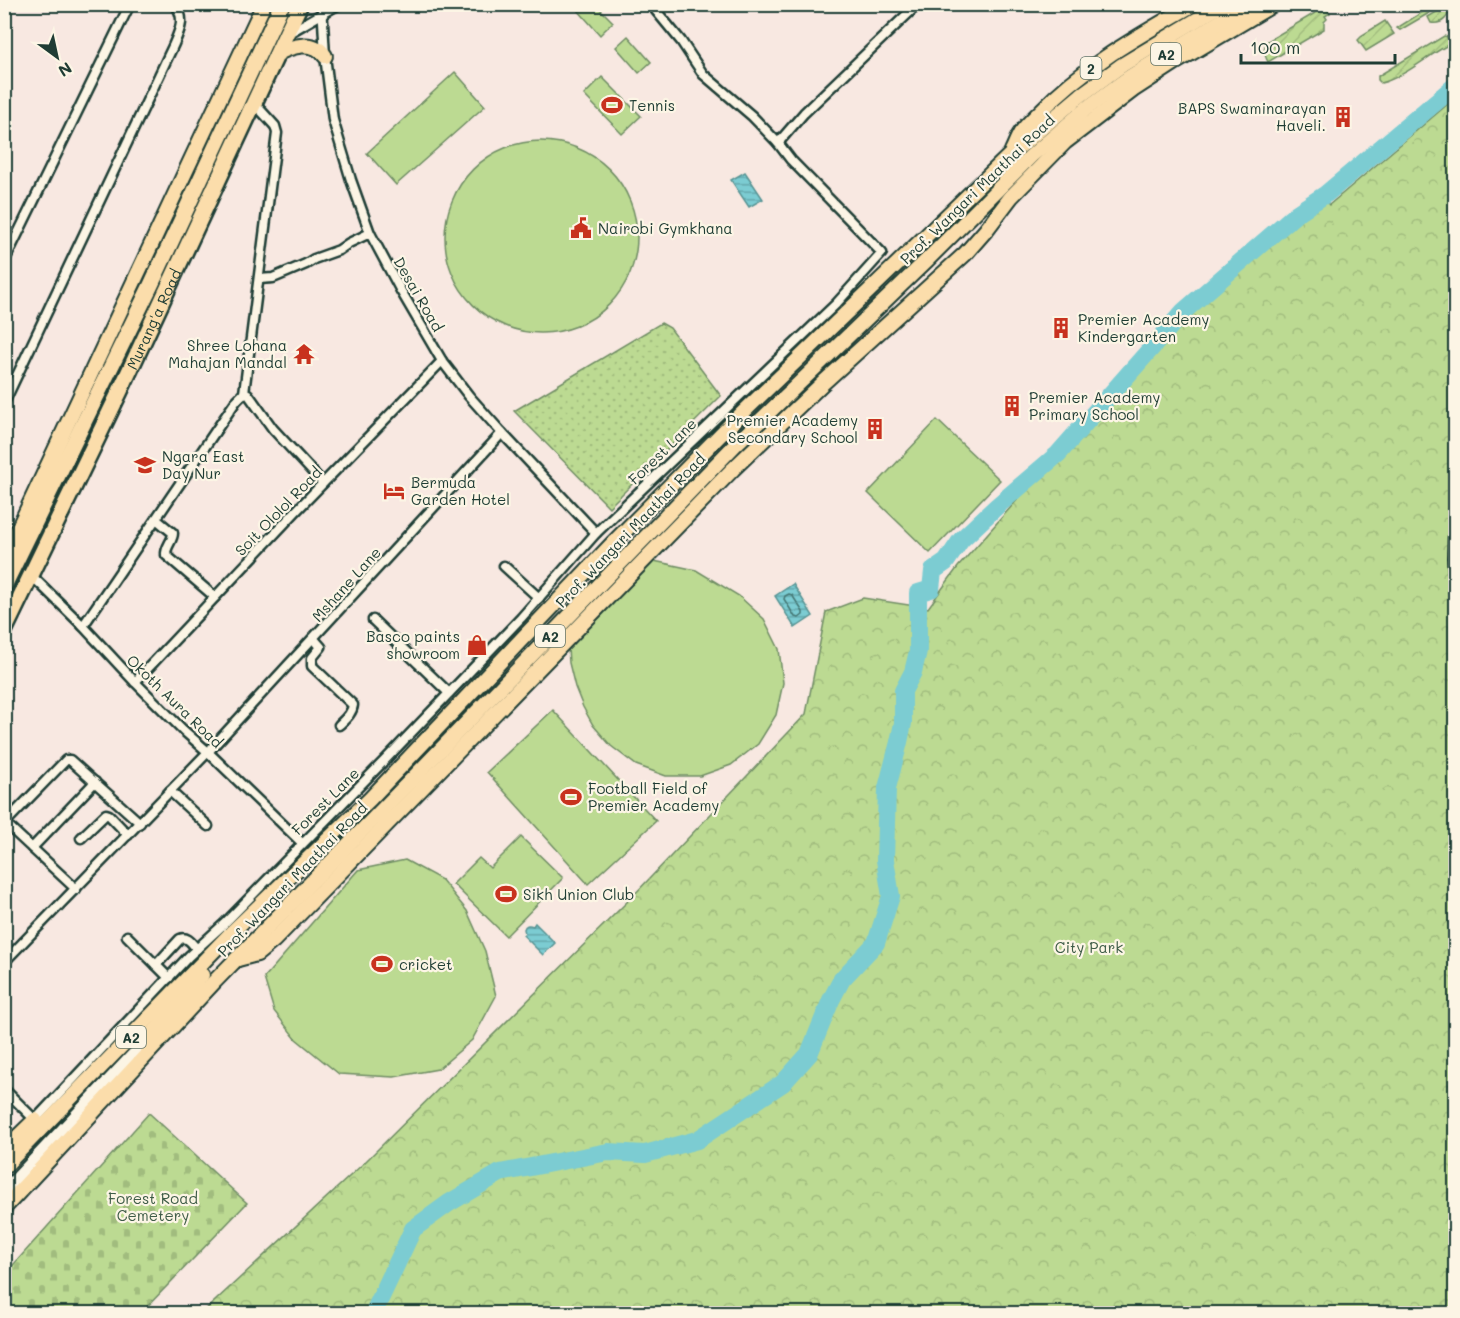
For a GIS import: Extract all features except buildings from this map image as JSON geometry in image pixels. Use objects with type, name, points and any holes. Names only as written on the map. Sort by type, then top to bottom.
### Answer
[{"type":"highway","name":"Murang'a Road","points":[[4,586],[146,295],[282,4]]},
{"type":"highway","name":"Murang'a Road","points":[[4,631],[120,391],[300,4]]},
{"type":"main road","points":[[4,559],[264,4]]},
{"type":"main road","name":"2","points":[[1010,155],[1027,125],[1071,83],[1112,53],[1194,4]]},
{"type":"main road","name":"Prof. Wangari Maathai Road","points":[[4,1208],[215,981],[736,444],[919,268],[1122,65],[1223,4]]},
{"type":"main road","name":"Prof. Wangari Maathai Road","points":[[4,1167],[232,932],[377,792],[613,543],[1010,155],[1084,101],[1131,76],[1249,4]]},
{"type":"main road","points":[[236,960],[257,954],[274,940],[733,469],[965,254],[1011,197],[1065,142],[1133,90],[1274,4]]},
{"type":"main road","points":[[277,54],[300,45],[322,50],[326,56]]},
{"type":"main road","points":[[1000,187],[1011,197]]},
{"type":"main road","points":[[1455,507],[1455,595]]},
{"type":"main road","points":[[4,1192],[149,1038],[259,907]]},
{"type":"main road","points":[[149,1038],[215,981]]},
{"type":"main road","points":[[4,1150],[35,1120]]},
{"type":"street","points":[[4,262],[8,245],[129,4]]},
{"type":"street","points":[[4,403],[173,46],[182,21],[182,15],[175,4]]},
{"type":"street","name":"Desai Road","points":[[322,4],[333,120],[370,233],[442,361],[502,434],[596,533]]},
{"type":"street","points":[[285,34],[339,4]]},
{"type":"street","points":[[651,6],[658,8],[664,4]]},
{"type":"street","points":[[651,6],[681,41],[703,74],[745,110],[778,143],[804,113],[918,4]]},
{"type":"street","points":[[83,626],[236,400],[244,393],[277,134],[274,126],[254,103]]},
{"type":"street","name":"Forest Lane","points":[[224,924],[449,693],[539,598],[596,533],[836,303],[882,253],[791,160],[778,143]]},
{"type":"street","points":[[259,279],[273,278],[339,250],[370,233]]},
{"type":"street","name":"Soit Ololol Road","points":[[135,682],[442,361]]},
{"type":"street","points":[[244,393],[248,394],[273,429],[323,483]]},
{"type":"street","name":"Mshane Lane","points":[[4,962],[208,752],[502,434]]},
{"type":"street","points":[[156,519],[172,533],[173,537],[166,555],[215,597]]},
{"type":"street","points":[[504,566],[539,598]]},
{"type":"street","name":"Okoth Aura Road","points":[[31,575],[183,730],[302,843]]},
{"type":"street","points":[[373,620],[449,693]]},
{"type":"street","points":[[314,639],[321,647],[312,658],[312,666],[353,705],[350,714],[339,725]]},
{"type":"street","points":[[76,889],[5,823],[66,760],[70,760],[140,823]]},
{"type":"street","points":[[32,848],[94,783]]},
{"type":"street","points":[[170,791],[208,826]]},
{"type":"street","points":[[81,838],[106,814],[128,835]]},
{"type":"street","name":"Prof. Wangari Maathai Road","points":[[35,1120],[169,978],[224,924]]},
{"type":"street","points":[[127,936],[169,978]]},
{"type":"street","points":[[156,964],[180,939],[187,939],[197,949]]},
{"type":"street","points":[[4,1089],[35,1120]]},
{"type":"green space","points":[[1435,4],[1450,5],[1449,13],[1439,23],[1431,23],[1428,17],[1438,11],[1436,9],[1400,30],[1397,28]]},
{"type":"green space","points":[[581,5],[596,5],[613,22],[600,35],[577,9]]},
{"type":"green space","points":[[1325,7],[1330,13],[1325,16],[1327,19],[1324,22],[1324,29],[1268,62],[1264,52],[1266,42]]},
{"type":"green space","points":[[1385,21],[1394,34],[1366,51],[1358,40]]},
{"type":"green space","points":[[628,36],[651,62],[639,73],[616,47]]},
{"type":"green space","points":[[1444,36],[1451,38],[1452,41],[1448,45],[1389,81],[1381,83],[1378,80],[1378,76]]},
{"type":"green space","points":[[455,72],[485,106],[396,185],[367,153]]},
{"type":"green space","name":"Tennis","points":[[602,77],[641,116],[622,134],[584,95]]},
{"type":"green space","name":"City Park","points":[[1455,98],[1455,1313],[201,1314],[364,1163],[631,898],[806,714],[826,612],[863,598],[928,608],[958,567],[1184,311],[1324,199],[1329,205]]},
{"type":"green space","points":[[532,141],[550,141],[578,148],[595,157],[609,169],[621,183],[630,200],[637,237],[630,274],[621,291],[609,305],[595,317],[578,326],[550,333],[532,333],[504,326],[487,317],[461,291],[449,265],[445,246],[445,228],[452,200],[461,183],[487,157],[513,145]]},
{"type":"green space","points":[[661,323],[670,328],[721,396],[609,507],[514,411]]},
{"type":"green space","points":[[937,420],[1000,480],[930,553],[868,493]]},
{"type":"green space","points":[[654,561],[696,570],[739,596],[764,619],[779,649],[783,683],[776,715],[758,744],[731,765],[700,776],[666,776],[636,765],[611,746],[593,725],[583,707],[569,663],[568,648]]},
{"type":"green space","name":"Football Field of Premier Academy","points":[[553,710],[656,821],[588,884],[487,772]]},
{"type":"green space","name":"Sikh Union Club","points":[[521,837],[563,878],[506,936],[453,884],[479,858],[490,868]]},
{"type":"green space","name":"cricket","points":[[405,860],[442,880],[467,911],[485,951],[496,996],[472,1040],[438,1069],[394,1077],[339,1074],[296,1039],[274,1011],[264,978],[358,870]]},
{"type":"green space","name":"Forest Road Cemetery","points":[[149,1113],[247,1203],[141,1313],[5,1313],[5,1274]]},
{"type":"water","points":[[745,172],[763,199],[749,207],[731,180]]},
{"type":"water","points":[[793,584],[813,616],[795,628],[775,596]]},
{"type":"water","points":[[535,923],[555,943],[543,955],[523,935],[525,927],[533,926]]},
{"type":"waterway","points":[[373,1314],[413,1229],[449,1203],[500,1173],[608,1152],[645,1154],[697,1140],[783,1083],[809,1054],[842,979],[876,943],[891,896],[885,860],[887,788],[903,723],[903,691],[913,672],[918,651],[918,593],[931,589],[933,571],[946,562],[961,540],[1058,454],[1184,311],[1297,213],[1326,194],[1456,85]]},
{"type":"place","name":"Tennis","points":[[612,105]]},
{"type":"place","name":"BAPS Swaminarayan Haveli.","points":[[1343,117]]},
{"type":"place","name":"Nairobi Gymkhana","points":[[581,228]]},
{"type":"place","name":"Premier Academy Kindergarten","points":[[1061,328]]},
{"type":"place","name":"Shree Lohana Mahajan Mandal","points":[[304,354]]},
{"type":"place","name":"Premier Academy Primary School","points":[[1012,406]]},
{"type":"place","name":"Premier Academy Secondary School","points":[[875,429]]},
{"type":"place","name":"Ngara East Day Nur","points":[[145,465]]},
{"type":"place","name":"Bermuda Garden Hotel","points":[[394,491]]},
{"type":"place","name":"Basco paints showroom","points":[[477,645]]},
{"type":"place","name":"Football Field of Premier Academy","points":[[571,797]]},
{"type":"place","name":"Sikh Union Club","points":[[506,894]]},
{"type":"place","name":"cricket","points":[[382,964]]}]
